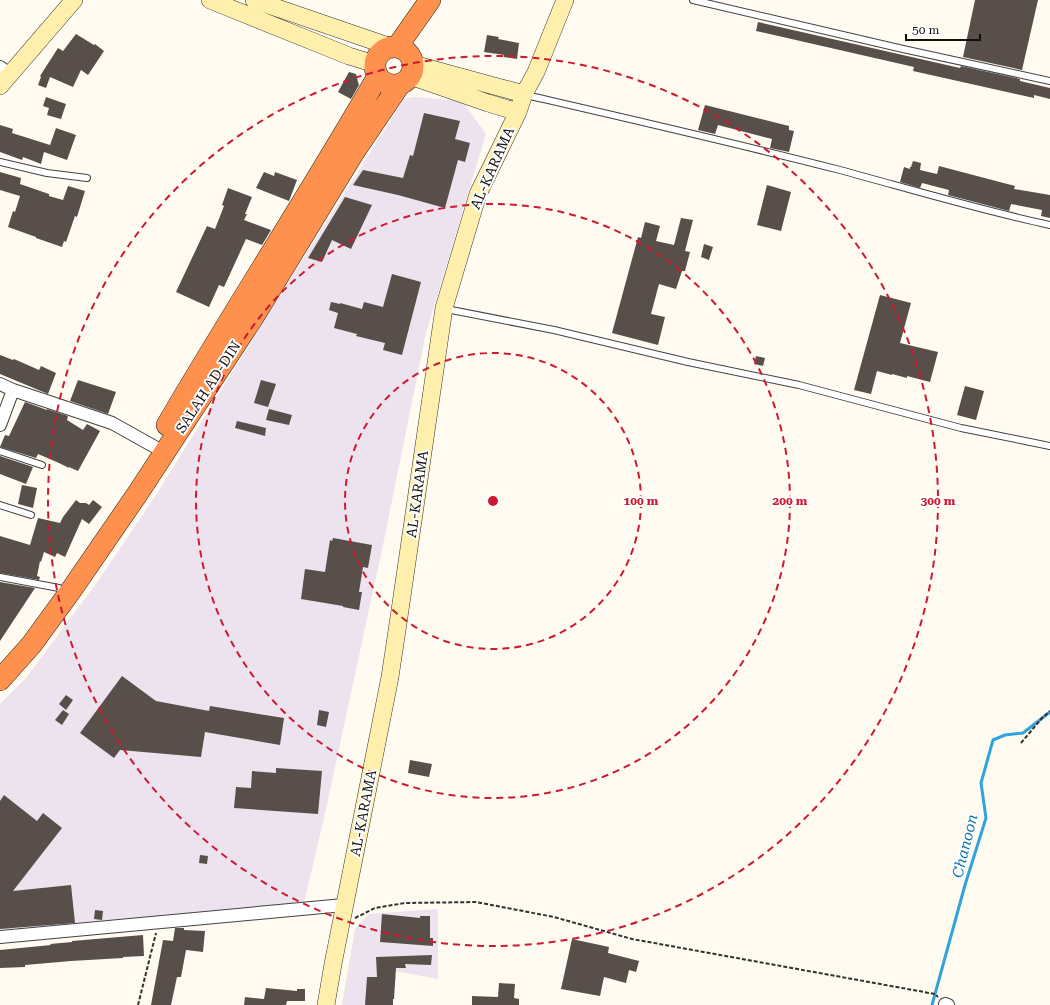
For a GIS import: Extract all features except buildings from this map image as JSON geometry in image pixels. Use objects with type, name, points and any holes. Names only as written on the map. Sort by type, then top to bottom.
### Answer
[{"type":"highway","points":[[394,47],[430,0]]},
{"type":"highway","points":[[394,47],[403,49],[411,58],[408,75],[394,85],[382,81],[377,70],[377,58],[385,49],[394,47]]},
{"type":"highway","name":"SALAH AD-DIN","points":[[0,661],[59,588],[155,447],[197,374],[336,149],[377,70]]},
{"type":"highway","name":"SALAH AD-DIN","points":[[0,680],[32,644],[138,493],[254,316],[354,152],[408,75]]},
{"type":"main road","points":[[3,76],[74,0]]},
{"type":"main road","points":[[210,0],[349,56],[377,70]]},
{"type":"main road","points":[[254,0],[394,47]]},
{"type":"main road","name":"AL-KARAMA","points":[[326,1005],[344,904],[390,677],[444,308],[478,194],[518,112],[524,94],[536,72],[565,0]]},
{"type":"main road","points":[[494,86],[515,84],[536,72]]},
{"type":"main road","points":[[408,75],[494,86],[524,94]]},
{"type":"main road","points":[[408,75],[488,104],[518,112]]},
{"type":"main road","points":[[488,104],[503,122],[506,137]]},
{"type":"street","points":[[0,384],[13,390],[112,423],[155,447]]},
{"type":"street","points":[[0,425],[13,390]]},
{"type":"street","points":[[0,937],[344,904]]},
{"type":"lane","points":[[693,0],[888,46],[1050,81]]},
{"type":"lane","points":[[524,94],[839,170],[1014,217],[1050,225]]},
{"type":"lane","points":[[0,162],[50,173],[87,178]]},
{"type":"lane","points":[[444,308],[554,330],[688,362],[799,385],[961,428],[1050,446]]},
{"type":"lane","points":[[0,451],[42,465]]},
{"type":"lane","points":[[0,505],[31,515]]},
{"type":"lane","points":[[0,577],[59,588]]},
{"type":"path","points":[[1021,743],[1042,718],[1050,712]]},
{"type":"path","points":[[341,924],[375,908],[405,903],[476,902],[554,917],[632,939],[935,994],[946,1005]]},
{"type":"path","points":[[138,1005],[158,922]]},
{"type":"shaded area","points":[[415,97],[462,101],[486,134],[426,333],[383,545],[326,809],[304,903],[0,930],[0,704],[26,678],[98,581],[156,495],[404,99]]},
{"type":"shaded area","points":[[438,909],[438,979],[395,971],[390,1005],[342,1005],[355,929],[369,914]]},
{"type":"waterway","name":"Chanoon","points":[[932,1005],[965,885],[986,818],[981,783],[993,740],[1005,735],[1023,733],[1050,712]]}]
